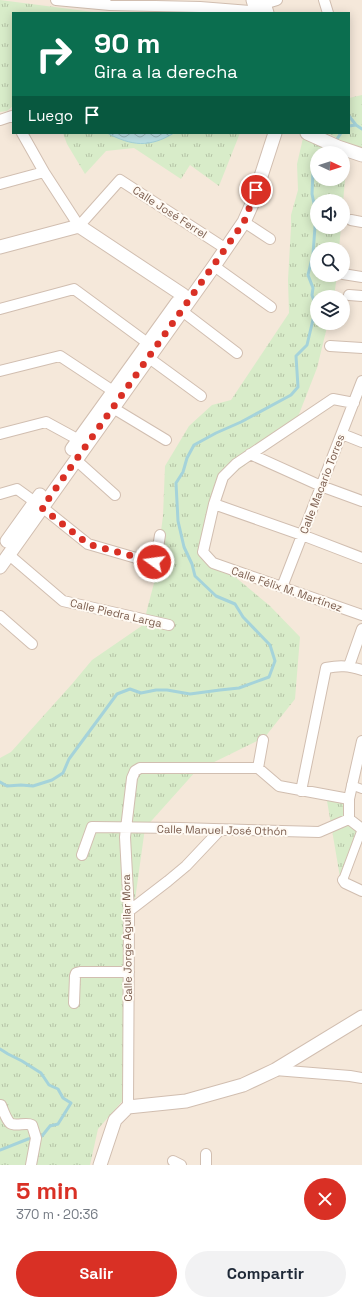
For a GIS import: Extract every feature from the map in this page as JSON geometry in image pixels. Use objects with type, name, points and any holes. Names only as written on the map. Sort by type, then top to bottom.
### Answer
[{"type":"street","points":[[56,0],[82,2],[199,3],[250,11],[263,6]]},
{"type":"street","points":[[324,0],[328,12]]},
{"type":"street","points":[[0,120],[12,117]]},
{"type":"street","points":[[23,134],[44,172],[79,226],[183,295]]},
{"type":"street","points":[[0,567],[4,553],[39,505],[76,460],[113,408],[183,295],[220,245],[240,212],[267,134]]},
{"type":"street","points":[[39,505],[79,440],[113,391],[150,350],[182,311],[244,222],[252,204],[275,134]]},
{"type":"street","points":[[309,134],[338,147],[362,155]]},
{"type":"street","points":[[0,184],[44,172]]},
{"type":"street","name":"Calle José Ferrel","points":[[79,226],[120,180],[220,245]]},
{"type":"street","points":[[351,220],[362,222]]},
{"type":"street","points":[[244,222],[270,239]]},
{"type":"street","points":[[0,247],[79,226]]},
{"type":"street","points":[[214,266],[271,307]]},
{"type":"street","points":[[350,275],[362,277]]},
{"type":"street","points":[[0,309],[74,290],[150,350],[201,396]]},
{"type":"street","points":[[350,294],[362,296]]},
{"type":"street","points":[[182,311],[237,353]]},
{"type":"street","points":[[330,346],[362,348]]},
{"type":"street","points":[[0,371],[60,356],[113,391]]},
{"type":"street","name":"Calle Macario Torres","points":[[282,586],[362,381]]},
{"type":"street","points":[[354,403],[333,399],[236,464],[223,477],[214,504],[362,558]]},
{"type":"street","points":[[113,408],[166,440]]},
{"type":"street","points":[[0,434],[46,422],[79,440]]},
{"type":"street","points":[[342,434],[362,442]]},
{"type":"street","points":[[250,454],[321,486],[362,501]]},
{"type":"street","points":[[76,460],[115,496]]},
{"type":"street","points":[[0,494],[17,489],[88,544],[150,562],[154,562],[156,560],[160,534]]},
{"type":"street","name":"Calle Félix M. Martínez","points":[[214,504],[203,552],[213,563],[362,615]]},
{"type":"street","name":"Calle Piedra Larga","points":[[4,553],[63,601],[169,625]]},
{"type":"street","points":[[0,616],[32,644]]},
{"type":"street","points":[[349,666],[362,629]]},
{"type":"street","points":[[301,791],[326,668],[341,665],[362,670]]},
{"type":"street","points":[[263,740],[258,768],[278,786],[349,799]]},
{"type":"street","points":[[362,741],[349,799],[349,820],[362,829],[343,880],[345,883],[362,891]]},
{"type":"street","name":"Calle Jorge Aguilar Mora","points":[[128,1107],[129,911],[125,837],[132,778],[135,771],[140,768],[258,768]]},
{"type":"street","points":[[351,785],[362,788]]},
{"type":"street","name":"Calle Manuel José Othón","points":[[82,855],[92,827],[319,832],[349,820]]},
{"type":"street","points":[[129,911],[186,866],[220,830]]},
{"type":"street","points":[[74,1003],[76,973],[129,972]]},
{"type":"street","points":[[100,1165],[115,1120],[128,1107],[186,1101],[243,1085],[275,1070],[362,1017]]},
{"type":"street","points":[[275,1070],[362,1078]]},
{"type":"street","points":[[1,1105],[9,1122],[12,1124],[29,1123],[32,1125],[36,1138],[31,1165]]},
{"type":"street","points":[[206,1154],[206,1165]]},
{"type":"shaded area","points":[[0,0],[362,0],[362,1165],[0,1165]]},
{"type":"green space","points":[[0,0],[93,12],[12,12],[12,107],[7,111],[0,112]]},
{"type":"green space","points":[[362,95],[362,150],[356,149],[330,134],[350,134],[350,98]]},
{"type":"green space","points":[[63,134],[240,134],[219,186],[190,165],[181,179],[134,148],[106,151],[85,174],[67,144]]},
{"type":"green space","points":[[303,138],[320,146],[310,146],[310,186],[344,186],[344,194],[310,194],[310,234],[340,234],[340,242],[310,242],[310,282],[336,282],[335,290],[310,290],[310,330],[326,330],[317,368],[294,427],[226,480],[205,552],[270,606],[300,637],[295,699],[265,737],[196,771],[145,828],[128,950],[125,1098],[98,1129],[90,1165],[0,1165],[0,758],[11,752],[92,660],[143,625],[154,583],[163,516],[165,466],[189,426],[212,405],[231,400],[289,313],[288,280],[291,215],[298,190],[297,164]]},
{"type":"green space","points":[[326,795],[348,799],[348,818],[361,829],[340,877]]},
{"type":"water","points":[[109,134],[172,134],[156,141],[140,144],[124,141]]},
{"type":"waterway","points":[[350,117],[356,125],[362,129]]},
{"type":"waterway","points":[[350,126],[356,125]]},
{"type":"waterway","points":[[335,142],[340,134]]},
{"type":"waterway","points":[[0,782],[7,786],[33,786],[52,780],[63,773],[69,759],[117,694],[130,689],[141,693],[156,690],[167,690],[190,694],[239,688],[269,677],[275,661],[270,645],[243,617],[235,604],[216,596],[195,576],[192,564],[184,547],[178,521],[176,483],[183,472],[187,458],[194,445],[291,395],[298,387],[296,356],[307,345],[316,307],[312,295],[313,288],[308,275],[313,254],[316,213],[312,194],[312,186]]},
{"type":"waterway","points":[[0,1049],[41,1073],[49,1085],[58,1089],[63,1098],[71,1103],[58,1124],[50,1126],[42,1136],[28,1139],[0,1150]]},
{"type":"route","points":[[154,562],[88,544],[42,508],[244,222],[256,190]]}]
